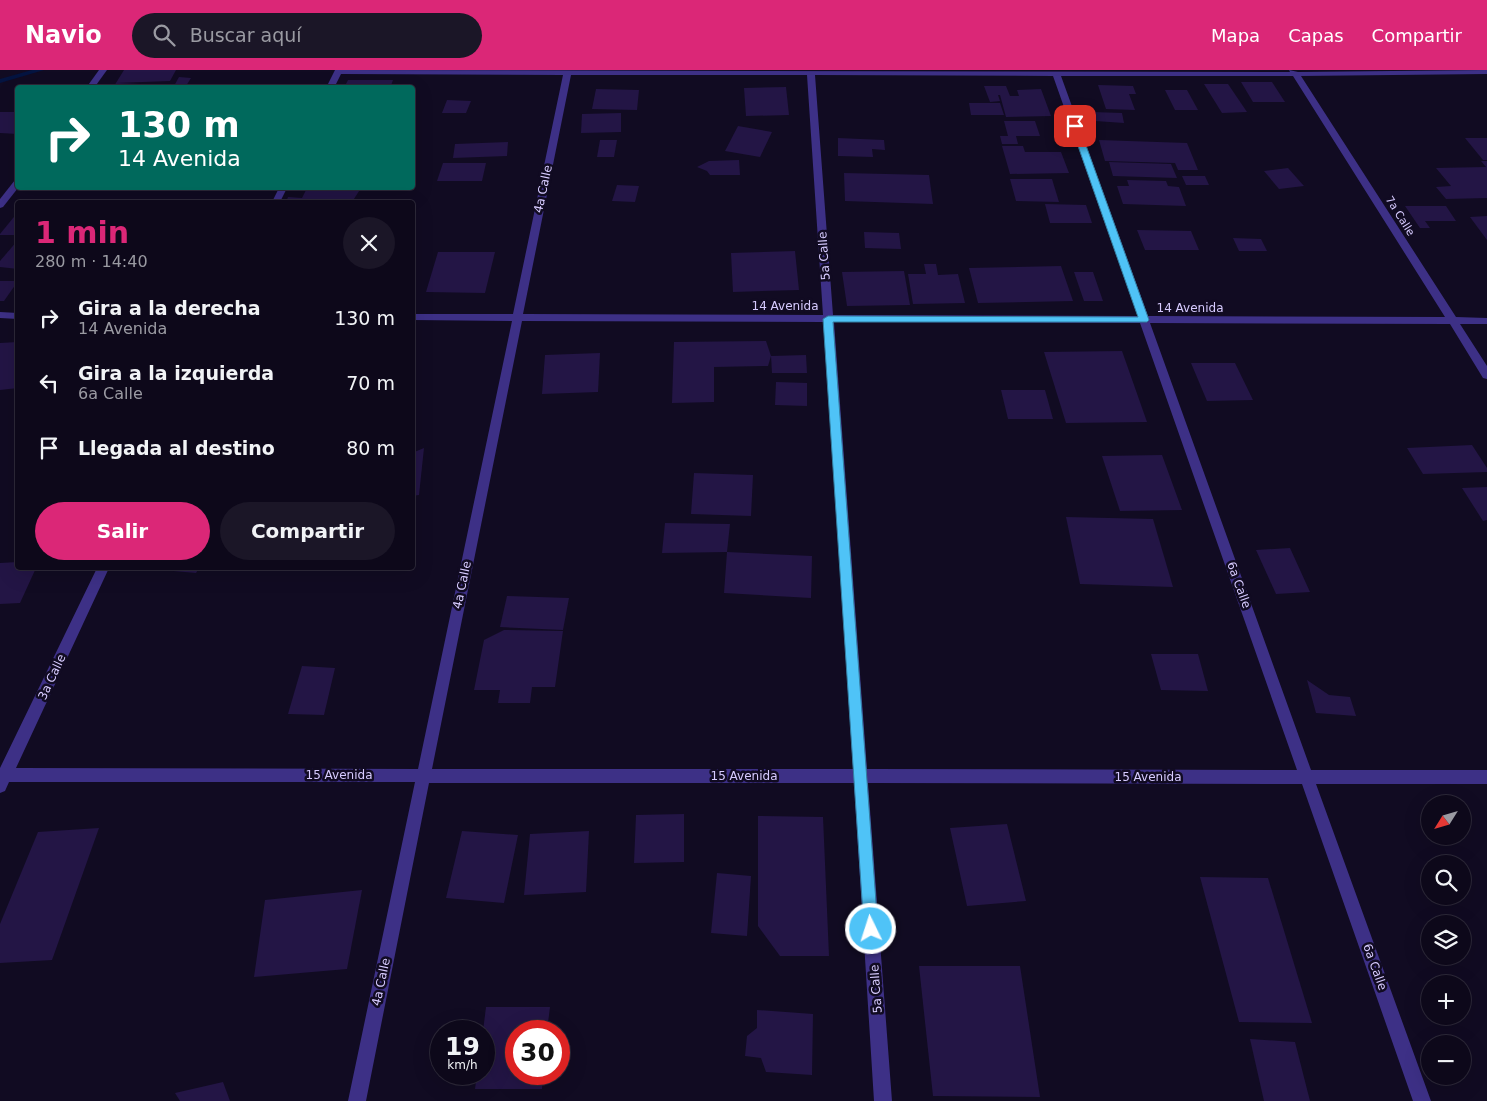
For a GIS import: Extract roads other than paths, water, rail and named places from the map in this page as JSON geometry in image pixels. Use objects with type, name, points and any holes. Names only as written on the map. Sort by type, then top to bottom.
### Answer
[{"type":"street","points":[[92,85],[103,70]]},
{"type":"street","points":[[331,85],[338,71],[1487,72]]},
{"type":"street","name":"4a Calle","points":[[356,1101],[568,71]]},
{"type":"street","name":"5a Calle","points":[[811,72],[883,1101]]},
{"type":"street","name":"6a Calle","points":[[1056,72],[1422,1101]]},
{"type":"street","name":"7a Calle","points":[[1294,72],[1487,375]]},
{"type":"street","points":[[0,205],[15,186]]},
{"type":"street","points":[[0,316],[15,316]]},
{"type":"street","name":"14 Avenida","points":[[415,317],[1487,321]]},
{"type":"street","name":"3a Calle","points":[[2,779],[102,570]]},
{"type":"street","name":"15 Avenida","points":[[2,779],[423,775],[1487,778]]},
{"type":"waterway","points":[[0,81],[40,70]]}]
